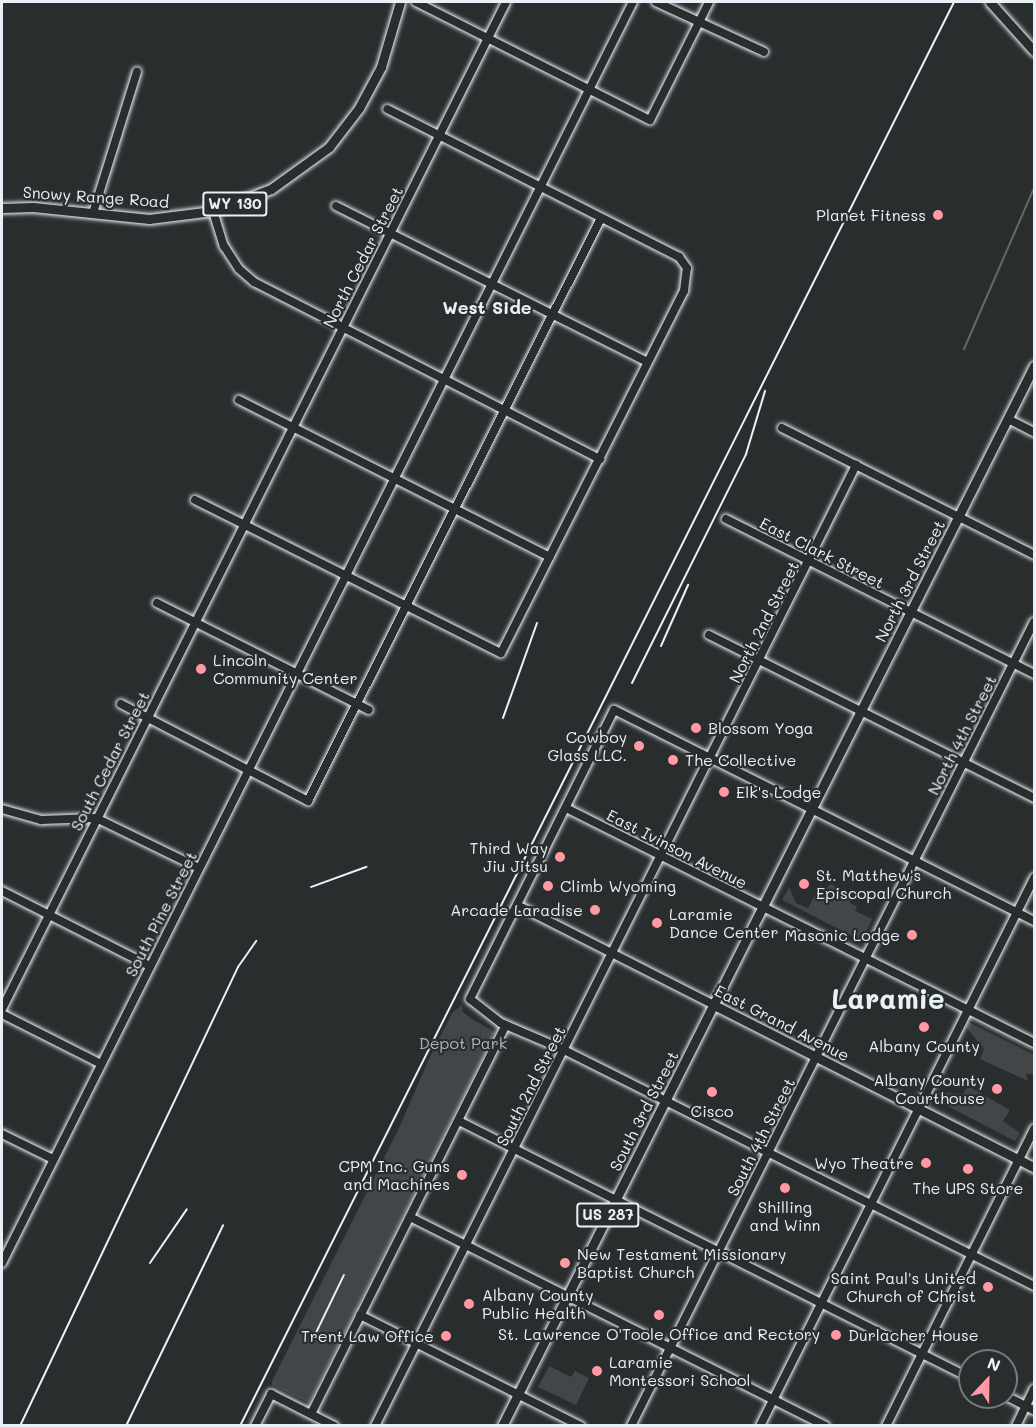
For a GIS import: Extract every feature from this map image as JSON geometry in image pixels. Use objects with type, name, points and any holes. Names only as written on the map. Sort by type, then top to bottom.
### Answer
[{"type":"main road","name":"Snowy Range Road","points":[[2,208],[93,213],[149,219],[213,211],[271,189],[329,147],[375,79],[400,2]]},
{"type":"main road","points":[[990,2],[1035,51]]},
{"type":"main road","name":"North 3rd Street","points":[[812,809],[1035,366]]},
{"type":"main road","name":"South 3rd Street","points":[[502,1425],[812,809]]},
{"type":"main road","name":"East Grand Avenue","points":[[714,1005],[1035,1167]]},
{"type":"street","points":[[416,2],[650,120],[709,2]]},
{"type":"street","name":"North Cedar Street","points":[[244,525],[506,2]]},
{"type":"street","name":"South Pine Street","points":[[2,1259],[102,1064],[633,2]]},
{"type":"street","points":[[656,2],[764,52]]},
{"type":"street","points":[[93,213],[137,72]]},
{"type":"street","points":[[195,500],[501,653],[684,291],[687,268],[679,257],[387,109]]},
{"type":"street","points":[[336,206],[647,363]]},
{"type":"street","points":[[213,211],[224,246],[246,276],[342,329],[600,459]]},
{"type":"street","points":[[121,704],[308,801],[601,218]]},
{"type":"street","points":[[239,400],[550,557]]},
{"type":"street","points":[[1008,419],[1035,432]]},
{"type":"street","points":[[782,428],[1035,555]]},
{"type":"street","name":"North 2nd Street","points":[[710,758],[856,465]]},
{"type":"street","name":"East Clark Street","points":[[726,519],[1035,674]]},
{"type":"street","name":"South Cedar Street","points":[[2,1009],[244,525]]},
{"type":"street","points":[[156,603],[369,710]]},
{"type":"street","name":"North 4th Street","points":[[915,861],[1035,622]]},
{"type":"street","points":[[709,635],[1035,798]]},
{"type":"street","points":[[1035,921],[614,710],[470,999],[506,1025],[564,1050],[1035,1286]]},
{"type":"street","name":"South 2nd Street","points":[[375,1425],[710,758]]},
{"type":"street","name":"East Ivinson Avenue","points":[[566,808],[1035,1043]]},
{"type":"street","points":[[2,809],[41,820],[96,818],[199,868]]},
{"type":"street","name":"South 4th Street","points":[[631,1425],[915,861]]},
{"type":"street","points":[[760,1425],[1035,878]]},
{"type":"street","points":[[2,891],[150,966]]},
{"type":"street","name":"East Grand Avenue","points":[[517,905],[714,1005]]},
{"type":"street","points":[[2,1014],[102,1064]]},
{"type":"street","points":[[311,1414],[506,1025]]},
{"type":"street","points":[[459,1121],[958,1372]]},
{"type":"street","points":[[886,1425],[1035,1129]]},
{"type":"street","points":[[2,1134],[53,1159]]},
{"type":"street","points":[[410,1217],[825,1425]]},
{"type":"street","points":[[360,1315],[581,1425]]},
{"type":"street","points":[[1016,1425],[1035,1389]]},
{"type":"street","points":[[255,1425],[271,1394],[334,1425]]},
{"type":"street","points":[[1018,1402],[1035,1410]]},
{"type":"green space","points":[[830,884],[852,896],[849,902],[857,907],[855,911],[872,919],[862,941],[782,900],[789,887],[796,903],[808,908],[820,885],[827,888]]},
{"type":"green space","name":"Depot Park","points":[[462,1005],[463,1012],[495,1032],[309,1403],[272,1385],[272,1381],[399,1128],[452,1013]]},
{"type":"green space","points":[[968,1022],[1034,1055],[1034,1074],[1026,1074],[1028,1081],[980,1059],[984,1049],[966,1027]]},
{"type":"green space","points":[[968,1086],[1010,1110],[1003,1121],[1020,1133],[1015,1141],[934,1099],[937,1092],[963,1094]]},
{"type":"green space","points":[[549,1366],[571,1377],[575,1371],[589,1378],[576,1405],[538,1387]]},
{"type":"waterway","points":[[964,349],[1034,188]]},
{"type":"railway","points":[[240,1426],[954,2]]},
{"type":"railway","points":[[632,683],[746,454],[765,391]]},
{"type":"railway","points":[[661,646],[688,585]]},
{"type":"railway","points":[[503,718],[537,623]]},
{"type":"railway","points":[[311,887],[366,867]]},
{"type":"railway","points":[[20,1426],[238,967],[256,941]]},
{"type":"railway","points":[[150,1263],[187,1209]]},
{"type":"railway","points":[[126,1426],[223,1225]]},
{"type":"railway","points":[[313,1339],[344,1275]]},
{"type":"place","name":"Planet Fitness","points":[[938,215]]},
{"type":"place","name":"Lincoln Community Center","points":[[201,669]]},
{"type":"place","name":"Blossom Yoga","points":[[696,728]]},
{"type":"place","name":"Cowboy Glass LLC.","points":[[639,746]]},
{"type":"place","name":"The Collective","points":[[673,760]]},
{"type":"place","name":"Elk's Lodge","points":[[724,792]]},
{"type":"place","name":"Third Way Jiu Jitsu","points":[[560,857]]},
{"type":"place","name":"St. Matthew's Episcopal Church","points":[[804,884]]},
{"type":"place","name":"Climb Wyoming","points":[[548,886]]},
{"type":"place","name":"Arcade Laradise","points":[[595,910]]},
{"type":"place","name":"Laramie Dance Center","points":[[657,923]]},
{"type":"place","name":"Masonic Lodge","points":[[912,935]]},
{"type":"place","name":"Albany County","points":[[924,1027]]},
{"type":"place","name":"Albany County Courthouse","points":[[997,1089]]},
{"type":"place","name":"Cisco","points":[[712,1092]]},
{"type":"place","name":"Wyo Theatre","points":[[926,1163]]},
{"type":"place","name":"The UPS Store","points":[[968,1169]]},
{"type":"place","name":"CPM Inc. Guns and Machines","points":[[462,1175]]},
{"type":"place","name":"Shilling and Winn","points":[[785,1188]]},
{"type":"place","name":"New Testament Missionary Baptist Church","points":[[565,1263]]},
{"type":"place","name":"Saint Paul's United Church of Christ","points":[[988,1287]]},
{"type":"place","name":"Albany County Public Health","points":[[469,1304]]},
{"type":"place","name":"St. Lawrence O'Toole Office and Rectory","points":[[659,1315]]},
{"type":"place","name":"Durlacher House","points":[[836,1335]]},
{"type":"place","name":"Trent Law Office","points":[[446,1336]]},
{"type":"place","name":"Laramie Montessori School","points":[[597,1371]]},
{"type":"district","name":"West Side","points":[[487,307]]},
{"type":"district","name":"Laramie","points":[[888,998]]}]
